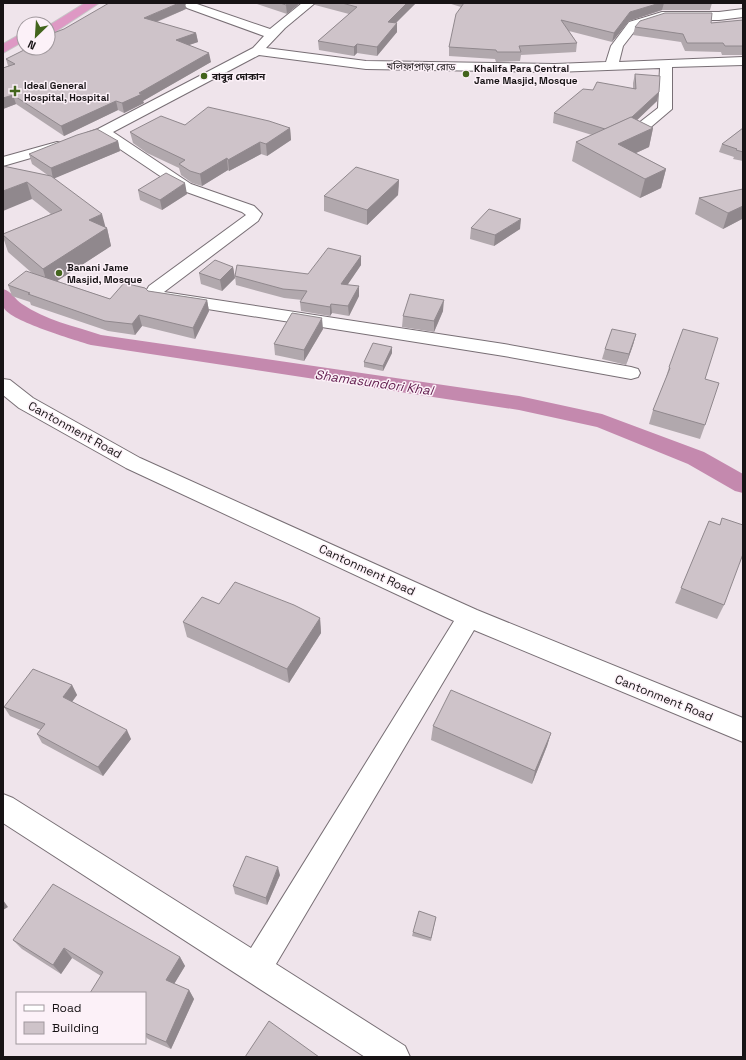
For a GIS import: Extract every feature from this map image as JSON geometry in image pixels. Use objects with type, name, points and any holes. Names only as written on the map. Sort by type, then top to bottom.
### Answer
[{"type":"highway","points":[[56,16],[77,3]]},
{"type":"highway","points":[[56,26],[93,3]]},
{"type":"highway","points":[[3,49],[16,41]]},
{"type":"highway","points":[[3,59],[16,51]]},
{"type":"street","points":[[192,3],[191,6],[270,34]]},
{"type":"street","points":[[3,162],[104,132],[257,51],[270,34],[285,20],[309,3]]},
{"type":"street","points":[[611,66],[617,46],[633,25],[662,16],[719,16],[743,13]]},
{"type":"street","name":"খলিফাপাড়া রোড","points":[[257,51],[366,65],[555,68],[743,61]]},
{"type":"street","points":[[640,128],[665,109],[666,63]]},
{"type":"street","points":[[104,132],[186,187],[248,209],[254,214],[252,218],[155,290],[154,293],[157,296],[504,350],[631,373]]},
{"type":"street","name":"Cantonment Road","points":[[3,385],[26,403],[134,463],[469,617],[743,730]]},
{"type":"street","points":[[256,969],[469,617]]},
{"type":"street","points":[[3,807],[394,1057]]},
{"type":"building","points":[[109,3],[179,3],[144,18],[196,33],[176,40],[209,53],[139,93],[142,94],[122,103],[116,101],[61,126],[13,95],[3,98],[3,68],[15,64],[6,59],[16,54],[16,56],[56,56],[56,32],[64,29]]},
{"type":"building","points":[[342,3],[407,3],[388,22],[397,23],[377,47],[357,44],[354,47],[318,41],[357,7]]},
{"type":"building","points":[[464,3],[660,3],[630,12],[614,33],[561,20],[577,43],[519,46],[521,52],[497,52],[496,50],[449,47],[456,14]]},
{"type":"building","points":[[665,13],[712,13],[711,23],[743,20],[743,46],[725,46],[723,43],[687,43],[683,34],[635,27],[640,21]]},
{"type":"building","points":[[635,74],[660,76],[659,92],[632,117],[605,129],[554,113],[583,89],[593,90],[597,82],[636,89]]},
{"type":"building","points":[[208,107],[269,121],[290,128],[266,144],[260,142],[228,160],[227,158],[200,174],[190,171],[179,164],[185,160],[145,141],[130,132],[161,116],[185,125]]},
{"type":"building","points":[[631,117],[653,128],[618,144],[666,169],[645,179],[576,142]]},
{"type":"building","points":[[743,128],[743,152],[722,144]]},
{"type":"building","points":[[97,129],[118,141],[51,168],[29,154],[77,135]]},
{"type":"building","points":[[3,166],[51,176],[102,214],[89,220],[107,228],[43,269],[3,234],[62,210],[27,182],[3,191]]},
{"type":"building","points":[[356,167],[399,180],[367,210],[324,196]]},
{"type":"building","points":[[166,173],[185,183],[160,200],[138,190]]},
{"type":"building","points":[[743,189],[743,206],[728,213],[699,198]]},
{"type":"building","points":[[489,209],[521,219],[495,235],[471,228]]},
{"type":"building","points":[[328,248],[361,256],[341,284],[359,286],[348,306],[331,304],[330,307],[300,302],[307,291],[283,289],[235,276],[237,265],[308,274]]},
{"type":"building","points":[[215,260],[233,267],[220,280],[199,273]]},
{"type":"building","points":[[26,271],[110,299],[124,283],[145,288],[148,291],[207,300],[193,328],[139,315],[132,324],[105,321],[28,294],[30,293],[8,285]]},
{"type":"building","points":[[410,294],[444,300],[434,321],[403,316]]},
{"type":"building","points":[[292,313],[322,318],[304,350],[274,344]]},
{"type":"building","points":[[612,329],[636,334],[629,354],[605,349]]},
{"type":"building","points":[[683,329],[718,338],[705,379],[719,383],[705,425],[653,410],[670,368],[669,367]]},
{"type":"building","points":[[373,343],[392,347],[383,366],[364,362]]},
{"type":"building","points":[[722,518],[743,525],[743,554],[724,605],[681,588],[709,521],[720,525]]},
{"type":"building","points":[[235,582],[294,605],[320,618],[287,669],[183,622],[202,597],[219,604]]},
{"type":"building","points":[[33,669],[72,685],[63,697],[127,730],[98,767],[37,734],[45,724],[4,707]]},
{"type":"building","points":[[451,690],[551,733],[535,771],[433,726]]},
{"type":"building","points":[[246,856],[278,867],[266,898],[233,886]]},
{"type":"building","points":[[53,884],[180,957],[166,980],[189,990],[166,1042],[146,1033],[146,992],[91,992],[103,972],[64,948],[53,965],[13,940]]},
{"type":"building","points":[[419,911],[436,917],[431,938],[413,932]]},
{"type":"building","points":[[269,1021],[319,1057],[245,1057]]},
{"type":"waterway","name":"Shamasundori Khal","points":[[3,295],[14,308],[44,323],[98,341],[519,403],[602,421],[696,458],[743,485]]},
{"type":"place","name":"Khalifa Para Central Jame Masjid, Mosque","points":[[466,74]]},
{"type":"place","name":"বাবুর দোকান","points":[[204,76]]},
{"type":"place","name":"Ideal General Hospital, Hospital","points":[[15,91]]},
{"type":"place","name":"Banani Jame Masjid, Mosque","points":[[59,273]]}]
